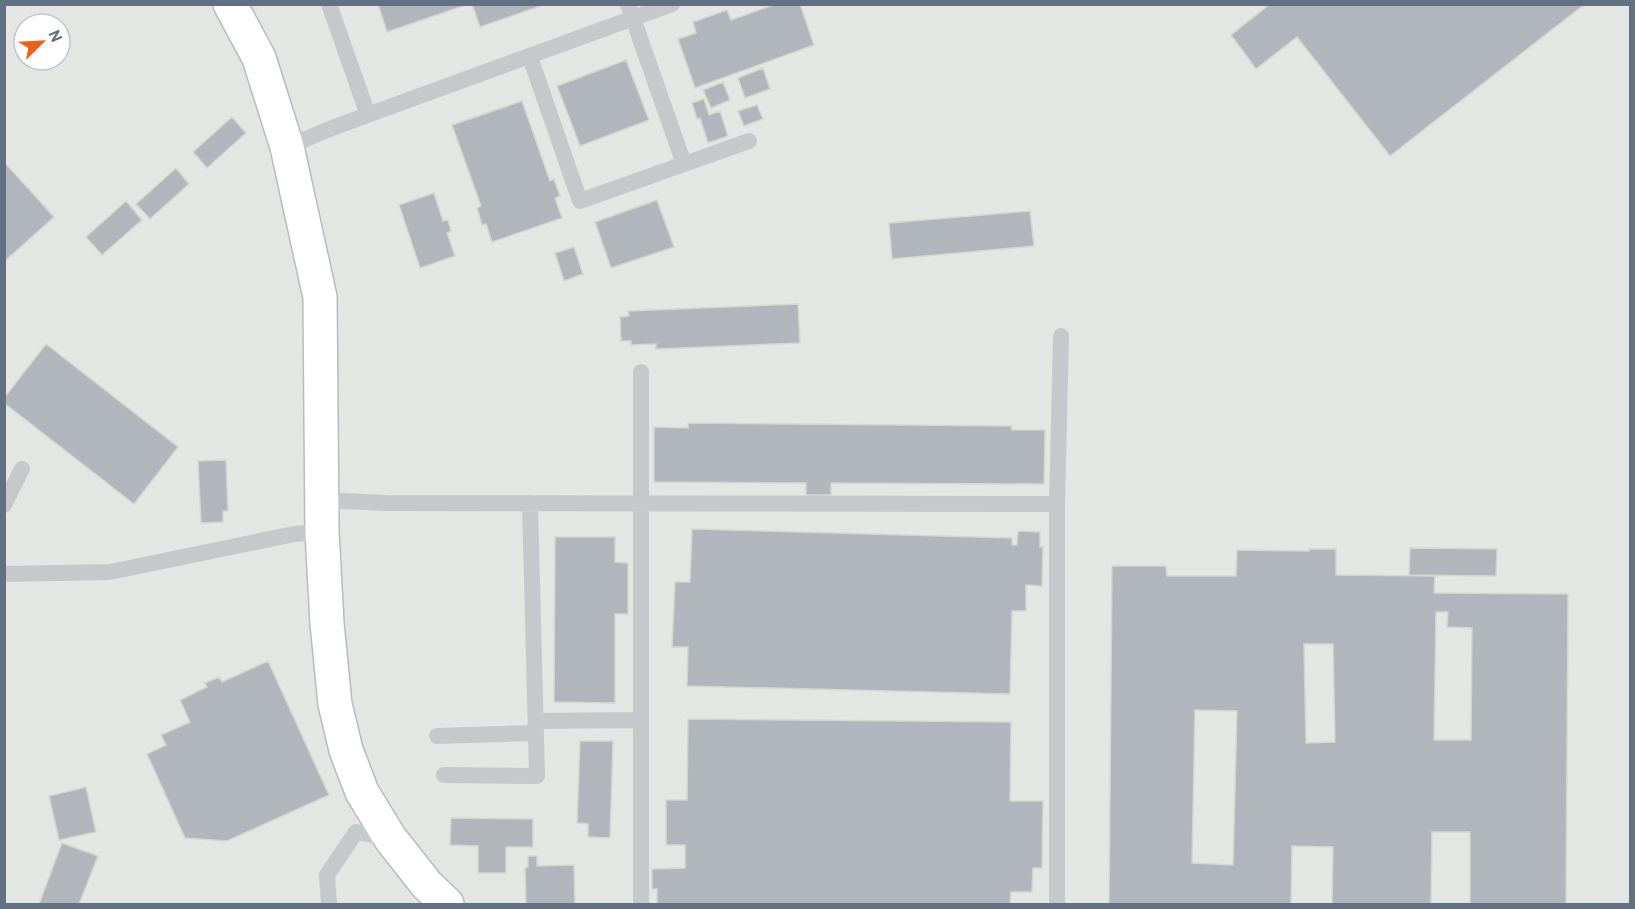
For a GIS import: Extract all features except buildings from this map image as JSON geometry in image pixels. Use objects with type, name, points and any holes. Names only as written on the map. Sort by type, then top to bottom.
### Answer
[{"type":"street","points":[[230,4],[258,58],[287,147],[320,297],[322,532],[327,623],[335,704],[346,750],[362,792],[390,838],[427,885],[447,904]]},
{"type":"lane","points":[[328,4],[368,115]]},
{"type":"lane","points":[[287,147],[368,115],[530,57],[631,12],[672,4]]},
{"type":"lane","points":[[631,12],[684,164]]},
{"type":"lane","points":[[530,57],[580,201],[749,141]]},
{"type":"lane","points":[[1057,904],[1057,504],[1061,336]]},
{"type":"lane","points":[[641,904],[642,372]]},
{"type":"lane","points":[[4,505],[22,469]]},
{"type":"lane","points":[[323,500],[386,503],[1057,504]]},
{"type":"lane","points":[[444,775],[537,776],[530,503]]},
{"type":"lane","points":[[4,574],[110,572],[294,534],[322,532]]},
{"type":"lane","points":[[437,736],[641,720]]},
{"type":"lane","points":[[329,904],[327,875],[356,832],[390,838]]},
{"type":"shaded area","points":[[5,5],[1630,5],[1630,904],[5,904]]}]
